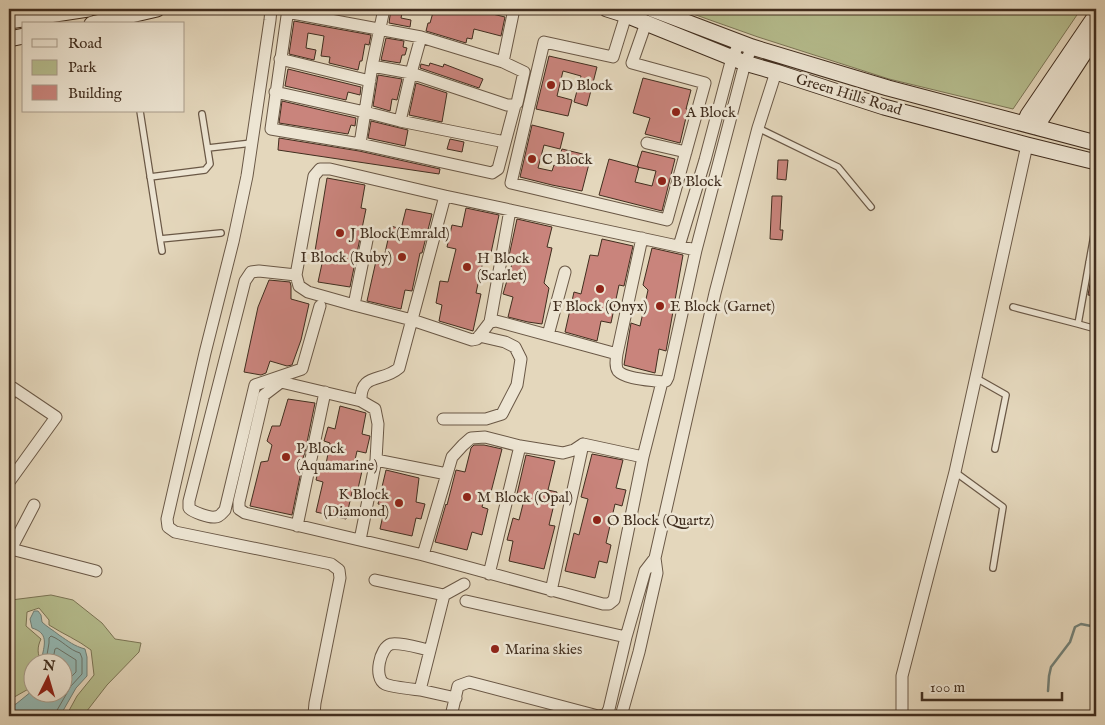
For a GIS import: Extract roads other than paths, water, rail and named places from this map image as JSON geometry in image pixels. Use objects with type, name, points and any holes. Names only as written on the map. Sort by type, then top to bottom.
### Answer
[{"type":"street","points":[[9,21],[88,9]]},
{"type":"street","points":[[108,22],[125,20],[156,9]]},
{"type":"street","points":[[271,9],[247,176],[233,242],[186,432],[168,527],[175,532],[331,564],[339,570],[340,578],[315,702],[314,714],[316,716]]},
{"type":"street","points":[[360,144],[372,66],[384,9]]},
{"type":"street","points":[[503,62],[514,9]]},
{"type":"street","name":"Green Hills Road","points":[[607,9],[626,15],[649,16],[888,88],[1096,143]]},
{"type":"street","points":[[288,10],[421,37],[503,62],[524,72],[498,170],[492,173],[360,144],[271,129],[288,10]]},
{"type":"street","points":[[613,57],[626,15]]},
{"type":"street","points":[[1030,125],[1028,114],[1096,15]]},
{"type":"street","points":[[632,62],[649,16]]},
{"type":"street","name":"Green Hills Road","points":[[649,16],[739,61],[884,107],[1096,162]]},
{"type":"street","points":[[1030,125],[1096,35]]},
{"type":"street","points":[[9,39],[22,36]]},
{"type":"street","points":[[400,120],[421,37]]},
{"type":"street","points":[[544,42],[613,57],[705,82],[667,220],[511,183],[544,42]]},
{"type":"street","points":[[679,246],[705,160],[746,45]]},
{"type":"street","points":[[280,59],[370,82]]},
{"type":"street","points":[[642,238],[616,365],[619,372],[626,376],[662,382],[666,381],[668,377],[696,250],[719,164],[739,61]]},
{"type":"street","points":[[372,66],[411,73],[515,105]]},
{"type":"street","points":[[451,716],[458,686],[469,682],[598,716],[606,716],[645,571],[654,558],[715,293],[758,128],[776,72]]},
{"type":"street","points":[[275,92],[505,142]]},
{"type":"street","points":[[647,143],[686,152]]},
{"type":"street","points":[[902,716],[902,676],[955,472],[1026,144]]},
{"type":"street","points":[[705,160],[719,164]]},
{"type":"street","points":[[510,210],[490,322],[477,339],[472,340],[412,320],[308,292],[300,286],[296,275],[314,176],[320,169],[696,250]]},
{"type":"street","points":[[361,401],[364,385],[371,380],[387,376],[399,368],[445,196]]},
{"type":"street","points":[[354,305],[368,235]]},
{"type":"street","points":[[296,275],[259,271],[251,272],[245,281],[189,501],[189,508],[193,512],[215,517],[221,515],[225,510],[255,384],[302,369],[320,306]]},
{"type":"street","points":[[548,335],[564,272]]},
{"type":"street","points":[[490,322],[496,321],[617,354]]},
{"type":"street","points":[[442,419],[486,419],[502,414],[517,385],[521,359],[516,347],[505,342],[479,336]]},
{"type":"street","points":[[360,540],[376,460],[378,424],[375,409],[361,401],[281,382],[264,395],[239,502],[240,509],[245,513],[360,540],[551,591],[609,604],[614,600],[643,456],[662,382]]},
{"type":"street","points":[[9,482],[56,417],[10,390]]},
{"type":"street","points":[[297,526],[325,392]]},
{"type":"street","points":[[423,556],[452,458],[463,444],[471,438],[484,437],[563,454],[574,450],[582,444],[643,456]]},
{"type":"street","points":[[551,591],[582,444]]},
{"type":"street","points":[[489,574],[520,446]]},
{"type":"street","points":[[376,460],[447,474]]},
{"type":"street","points":[[34,505],[10,549],[96,571]]},
{"type":"street","points":[[621,716],[639,652],[657,573],[654,558]]},
{"type":"street","points":[[375,580],[444,595],[464,584]]},
{"type":"street","points":[[420,690],[444,595]]},
{"type":"street","points":[[466,601],[626,637]]},
{"type":"street","points":[[429,650],[389,644],[383,650],[378,672],[380,678],[384,684],[456,698]]},
{"type":"lane","points":[[140,112],[162,251]]},
{"type":"lane","points":[[150,177],[205,170],[210,164],[202,114]]},
{"type":"lane","points":[[758,128],[838,167],[871,207]]},
{"type":"lane","points":[[208,148],[252,143]]},
{"type":"lane","points":[[1078,324],[1096,224]]},
{"type":"lane","points":[[160,239],[221,234]]},
{"type":"lane","points":[[1089,262],[1096,264]]},
{"type":"lane","points":[[1013,307],[1096,329]]},
{"type":"lane","points":[[976,378],[1006,395],[995,449]]},
{"type":"lane","points":[[955,472],[1003,507],[993,568]]},
{"type":"water","points":[[34,611],[38,611],[42,622],[48,627],[71,643],[85,649],[87,676],[72,695],[72,652],[43,652],[43,636],[32,628],[30,619]]},
{"type":"water","points":[[22,699],[22,702],[68,702],[60,716],[9,716],[9,707]]},
{"type":"waterway","points":[[1048,691],[1051,667],[1070,642],[1075,627],[1081,624],[1096,627]]},
{"type":"place","name":"D Block","points":[[551,85]]},
{"type":"place","name":"A Block","points":[[676,112]]},
{"type":"place","name":"C Block","points":[[532,159]]},
{"type":"place","name":"B Block","points":[[662,181]]},
{"type":"place","name":"J Block(Emrald)","points":[[340,233]]},
{"type":"place","name":"I Block (Ruby)","points":[[402,257]]},
{"type":"place","name":"H Block (Scarlet)","points":[[467,267]]},
{"type":"place","name":"F Block (Onyx)","points":[[600,289]]},
{"type":"place","name":"E Block (Garnet)","points":[[660,306]]},
{"type":"place","name":"P Block (Aquamarine)","points":[[286,457]]},
{"type":"place","name":"M Block (Opal)","points":[[467,497]]},
{"type":"place","name":"K Block (Diamond)","points":[[399,503]]},
{"type":"place","name":"O Block (Quartz)","points":[[597,520]]},
{"type":"place","name":"Marina skies","points":[[495,649]]}]
